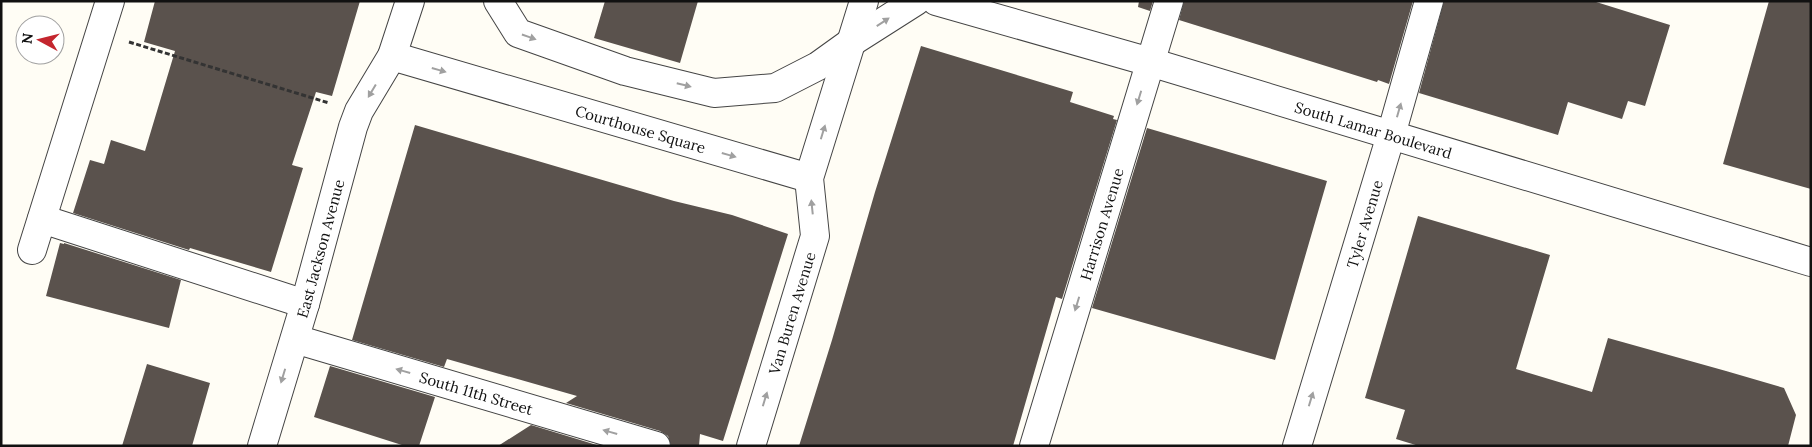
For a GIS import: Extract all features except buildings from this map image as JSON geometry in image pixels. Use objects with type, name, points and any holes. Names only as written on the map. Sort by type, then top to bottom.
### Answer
[{"type":"street","points":[[32,250],[110,1]]},
{"type":"street","points":[[392,56],[410,1]]},
{"type":"street","points":[[498,1],[518,33],[625,71],[714,93],[775,88],[818,66],[916,1]]},
{"type":"street","points":[[809,178],[864,1]]},
{"type":"street","name":"South Lamar Boulevard","points":[[936,1],[1150,62],[1811,262]]},
{"type":"street","name":"Harrison Avenue","points":[[1034,446],[1169,1]]},
{"type":"street","name":"Tyler Avenue","points":[[1297,446],[1392,135],[1429,1]]},
{"type":"street","name":"Courthouse Square","points":[[392,56],[809,178]]},
{"type":"street","name":"East Jackson Avenue","points":[[262,446],[305,304],[353,127],[359,112],[392,56]]},
{"type":"street","name":"Van Buren Avenue","points":[[751,446],[815,236],[809,178]]},
{"type":"street","points":[[42,219],[305,304]]},
{"type":"street","name":"South 11th Street","points":[[295,339],[656,446]]},
{"type":"path","points":[[100,33],[332,104]]}]
